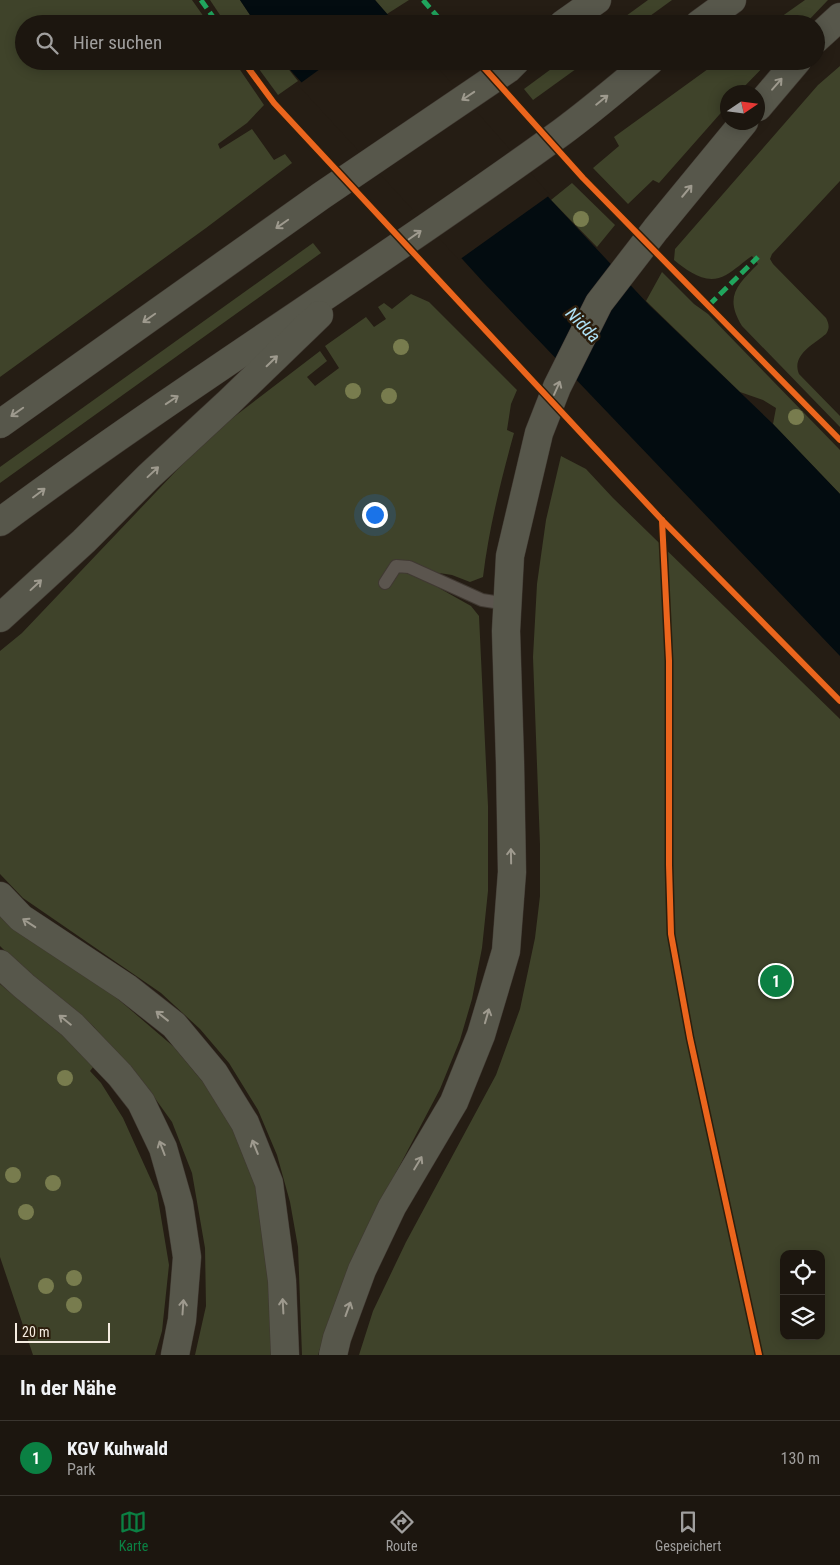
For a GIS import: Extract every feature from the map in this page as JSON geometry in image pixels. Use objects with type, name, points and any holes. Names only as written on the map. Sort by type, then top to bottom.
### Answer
[{"type":"highway","points":[[566,15],[581,0]]},
{"type":"highway","points":[[576,15],[597,0]]},
{"type":"highway","points":[[711,15],[732,0]]},
{"type":"highway","points":[[825,31],[840,17]]},
{"type":"highway","points":[[0,424],[321,196],[505,70]]},
{"type":"highway","points":[[0,522],[76,466],[564,131],[639,70]]},
{"type":"highway","points":[[765,98],[789,70]]},
{"type":"highway","points":[[333,1355],[337,1338],[362,1270],[392,1207],[454,1102],[481,1035],[506,951],[512,872],[506,631],[507,604],[510,556],[538,433],[557,388],[599,303],[656,229],[737,130]]},
{"type":"highway","points":[[0,618],[84,541],[149,476],[375,262]]},
{"type":"highway","points":[[0,896],[21,918],[127,988],[174,1025],[214,1073],[245,1123],[269,1183],[282,1281],[285,1355]]},
{"type":"highway","points":[[0,964],[72,1025],[120,1075],[141,1102],[163,1148],[179,1204],[187,1257],[182,1320],[175,1355]]},
{"type":"lane","points":[[385,583],[396,566],[409,567],[482,600],[507,604]]},
{"type":"green space","points":[[0,0],[192,0],[203,15],[15,15],[15,70],[240,70],[264,105],[247,123],[218,144],[220,149],[252,129],[274,160],[285,154],[292,163],[206,228],[0,377]]},
{"type":"green space","points":[[210,0],[240,0],[250,15],[220,15]]},
{"type":"green space","points":[[375,0],[409,0],[387,14]]},
{"type":"green space","points":[[648,0],[672,0],[651,15],[627,15]]},
{"type":"green space","points":[[805,0],[828,0],[814,15],[784,15]]},
{"type":"green space","points":[[840,66],[840,181],[772,254],[770,259],[827,320],[829,328],[826,334],[805,351],[798,361],[797,367],[799,374],[840,416],[840,427],[742,326],[734,307],[735,292],[744,278],[758,264],[752,256],[733,271],[719,278],[712,279],[692,273],[674,260],[675,249],[818,85]]},
{"type":"green space","points":[[260,70],[289,70],[298,81],[278,95]]},
{"type":"green space","points":[[550,70],[575,70],[533,100],[524,89]]},
{"type":"green space","points":[[707,70],[760,70],[746,85],[720,85],[720,114],[659,183],[653,180],[628,204],[593,168],[619,146],[614,137]]},
{"type":"green space","points":[[572,183],[615,225],[597,247],[551,200]]},
{"type":"green space","points":[[313,243],[321,253],[0,483],[0,467]]},
{"type":"green space","points":[[662,272],[694,304],[708,314],[840,450],[840,494],[773,424],[776,408],[763,400],[740,392],[646,301]]},
{"type":"green space","points":[[411,294],[429,302],[517,390],[511,404],[507,430],[514,433],[496,504],[483,577],[470,582],[452,575],[426,571],[439,588],[471,606],[479,616],[488,806],[488,891],[482,948],[472,999],[460,1040],[440,1089],[368,1226],[336,1300],[318,1355],[302,1355],[298,1247],[290,1202],[277,1155],[258,1110],[229,1063],[200,1029],[161,993],[23,898],[0,874],[0,651],[22,633],[195,451],[222,426],[320,351],[327,361],[307,377],[315,386],[339,368],[325,346],[366,317],[374,327],[386,319],[378,307],[384,303],[392,309]]},
{"type":"green space","points":[[561,456],[586,469],[613,498],[840,719],[840,1355],[359,1355],[373,1311],[406,1242],[496,1075],[520,1009],[535,938],[540,896],[533,657],[537,584],[546,520]]},
{"type":"green space","points":[[0,913],[118,999],[174,1047],[222,1105],[249,1159],[263,1213],[277,1355],[195,1355],[206,1306],[205,1248],[192,1173],[172,1122],[149,1090],[93,1026],[20,966],[0,946]]},
{"type":"green space","points":[[0,984],[61,1034],[94,1066],[90,1071],[101,1083],[123,1118],[157,1193],[169,1265],[162,1331],[155,1355],[33,1355],[0,1257]]},
{"type":"water","points":[[240,0],[375,0],[388,15],[250,15]]},
{"type":"water","name":"Nidda","points":[[290,70],[437,70],[551,200],[649,305],[773,424],[840,494],[840,656],[484,283]]},
{"type":"pier","points":[[319,70],[440,70],[550,195],[459,260],[298,85]]},
{"type":"marked path","points":[[201,0],[212,15]]},
{"type":"marked path","points":[[423,0],[436,15]]},
{"type":"marked path","points":[[709,305],[758,257]]},
{"type":"cycle path","points":[[250,70],[274,103],[662,520],[840,701]]},
{"type":"cycle path","points":[[486,70],[583,178],[840,440]]},
{"type":"cycle path","points":[[662,520],[669,661],[671,934],[690,1038],[759,1355]]},
{"type":"place","name":"KGV Kuhwald","points":[[776,981]]}]
